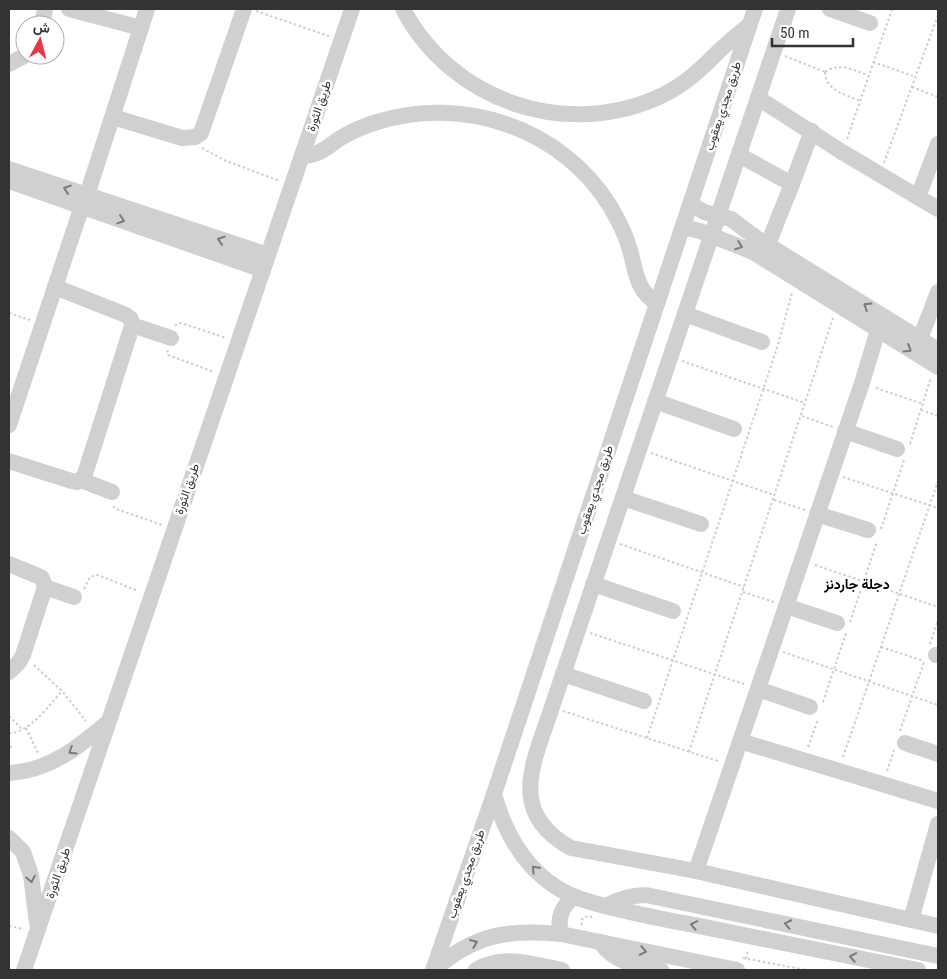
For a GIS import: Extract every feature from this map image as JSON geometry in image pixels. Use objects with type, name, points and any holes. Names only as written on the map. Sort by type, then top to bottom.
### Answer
[{"type":"street","points":[[69,9],[141,28]]},
{"type":"street","points":[[9,426],[148,9]]},
{"type":"street","points":[[113,116],[188,139],[201,133],[244,9]]},
{"type":"street","name":"طريق الثورة","points":[[24,970],[352,9]]},
{"type":"street","points":[[403,9],[429,48],[471,84],[504,101],[521,107],[557,114],[575,115],[629,108],[664,95],[695,76],[749,24]]},
{"type":"street","name":"طريق مجدي يعقوب","points":[[433,970],[494,794],[691,204],[754,9]]},
{"type":"street","points":[[788,9],[552,707],[530,780],[530,797],[535,814],[544,828],[556,840],[571,848],[696,871],[938,926]]},
{"type":"street","points":[[830,9],[870,23]]},
{"type":"street","points":[[758,98],[842,152],[938,209]]},
{"type":"street","points":[[302,156],[320,153],[339,140],[376,122],[416,114],[457,113],[491,119],[517,128],[547,144],[569,159],[598,189],[610,206],[628,242],[640,287],[647,296],[657,303]]},
{"type":"street","points":[[768,244],[812,131]]},
{"type":"street","points":[[918,197],[938,144]]},
{"type":"street","points":[[739,155],[792,184]]},
{"type":"street","points":[[9,169],[84,201]]},
{"type":"street","points":[[9,181],[84,201],[265,262]]},
{"type":"street","points":[[691,204],[704,212],[732,219],[749,233],[920,339],[937,363]]},
{"type":"street","points":[[683,227],[700,231],[745,248],[878,330],[937,363]]},
{"type":"street","points":[[55,287],[126,316],[131,319],[132,325],[84,477],[81,480]]},
{"type":"street","points":[[920,339],[938,292]]},
{"type":"street","points":[[685,314],[762,342]]},
{"type":"street","points":[[132,325],[171,338]]},
{"type":"street","points":[[696,871],[862,383],[878,330]]},
{"type":"street","points":[[655,401],[734,429]]},
{"type":"street","points":[[845,431],[904,451]]},
{"type":"street","points":[[9,461],[72,481],[81,480],[112,492]]},
{"type":"street","points":[[622,498],[701,524]]},
{"type":"street","points":[[817,514],[868,530]]},
{"type":"street","points":[[9,564],[42,578],[45,587],[22,655],[19,662],[9,672]]},
{"type":"street","points":[[593,584],[673,611]]},
{"type":"street","points":[[45,587],[74,597]]},
{"type":"street","points":[[786,606],[836,623]]},
{"type":"street","points":[[563,674],[644,701]]},
{"type":"street","points":[[758,689],[817,709]]},
{"type":"street","points":[[9,773],[44,765],[62,757],[80,746],[110,720]]},
{"type":"street","points":[[740,741],[938,801]]},
{"type":"street","points":[[900,741],[938,754]]},
{"type":"street","points":[[494,794],[500,817],[510,836],[536,871],[552,885],[601,912],[634,913],[918,970]]},
{"type":"street","points":[[911,920],[938,824]]},
{"type":"street","points":[[9,838],[22,852],[31,875],[38,932]]},
{"type":"street","points":[[601,912],[624,898],[646,895],[938,956]]},
{"type":"street","points":[[561,934],[559,927],[561,914],[564,907],[574,897]]},
{"type":"street","points":[[433,970],[450,956],[470,944],[488,937],[514,932],[561,934],[600,942],[741,962]]},
{"type":"street","points":[[600,942],[607,952],[616,958],[661,970]]},
{"type":"street","points":[[476,970],[490,964],[510,961],[562,970]]},
{"type":"path","points":[[250,9],[341,40]]},
{"type":"path","points":[[842,152],[892,9]]},
{"type":"path","points":[[880,174],[938,15]]},
{"type":"path","points":[[774,52],[825,72]]},
{"type":"path","points":[[873,62],[916,77]]},
{"type":"path","points":[[825,72],[830,68],[843,67],[869,75]]},
{"type":"path","points":[[825,72],[826,78],[833,89],[860,101]]},
{"type":"path","points":[[912,87],[938,97]]},
{"type":"path","points":[[188,139],[206,152],[226,161],[292,185]]},
{"type":"path","points":[[647,738],[777,348],[796,279]]},
{"type":"path","points":[[689,752],[838,305]]},
{"type":"path","points":[[9,313],[43,324]]},
{"type":"path","points":[[226,376],[167,355],[171,338],[179,323],[238,342]]},
{"type":"path","points":[[670,357],[806,404]]},
{"type":"path","points":[[804,761],[817,709],[834,669],[893,494],[904,451],[921,410],[937,363]]},
{"type":"path","points":[[862,383],[923,404]]},
{"type":"path","points":[[921,410],[938,416]]},
{"type":"path","points":[[802,416],[845,431]]},
{"type":"path","points":[[639,449],[775,495]]},
{"type":"path","points":[[831,474],[938,508]]},
{"type":"path","points":[[838,771],[938,480]]},
{"type":"path","points":[[112,492],[113,505],[116,509],[174,529]]},
{"type":"path","points":[[774,500],[817,514]]},
{"type":"path","points":[[608,540],[744,587]]},
{"type":"path","points":[[801,560],[938,607]]},
{"type":"path","points":[[74,597],[81,593],[88,580],[94,575],[151,595]]},
{"type":"path","points":[[743,592],[786,606]]},
{"type":"path","points":[[882,785],[900,741],[912,696],[930,656],[938,620]]},
{"type":"path","points":[[578,629],[758,689]]},
{"type":"path","points":[[881,646],[930,656]]},
{"type":"path","points":[[772,648],[938,705]]},
{"type":"path","points":[[22,655],[62,691],[95,734]]},
{"type":"path","points":[[9,733],[26,728],[62,691]]},
{"type":"path","points":[[552,707],[732,766]]},
{"type":"path","points":[[9,716],[23,730]]},
{"type":"path","points":[[26,728],[44,765]]},
{"type":"path","points":[[9,741],[11,746],[9,749]]},
{"type":"path","points":[[586,927],[582,925],[582,918],[601,912]]},
{"type":"path","points":[[751,937],[741,962],[806,970]]},
{"type":"district","name":"دجلة جاردنز","points":[[857,584]]}]
